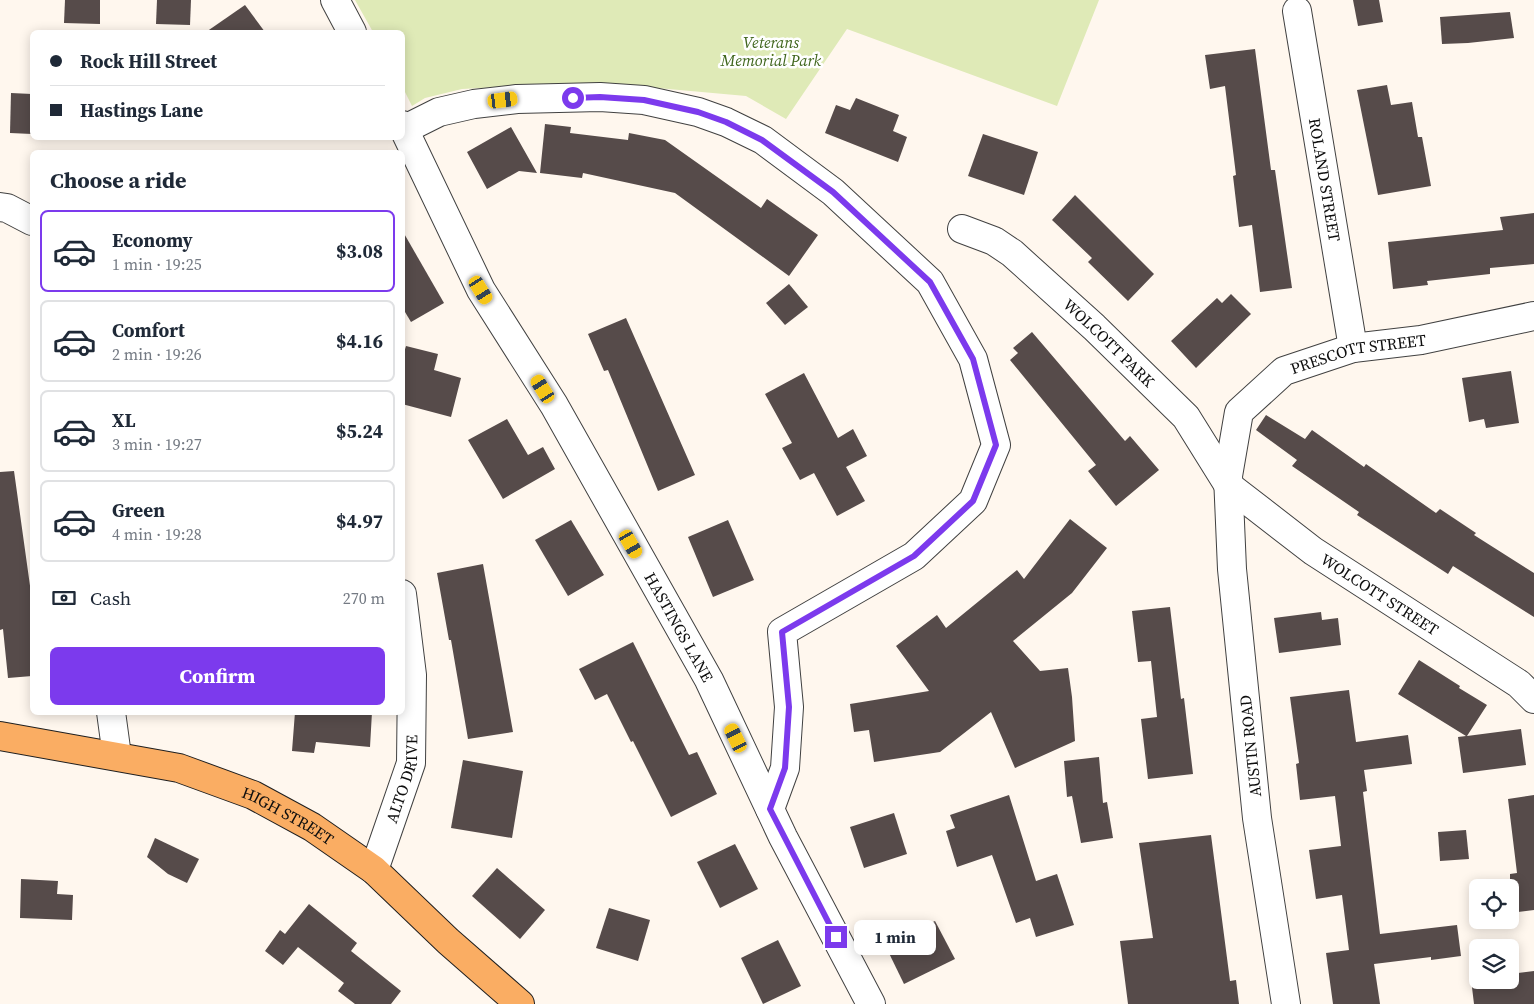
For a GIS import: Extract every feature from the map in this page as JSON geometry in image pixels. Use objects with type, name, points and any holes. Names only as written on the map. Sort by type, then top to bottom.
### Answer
[{"type":"main road","name":"HIGH STREET","points":[[0,736],[180,768],[253,795],[312,827],[374,870],[448,940],[520,1004]]},
{"type":"street","points":[[334,0],[351,30]]},
{"type":"street","name":"ROLAND STREET","points":[[1296,12],[1353,348]]},
{"type":"street","points":[[405,127],[439,112],[474,104],[517,99],[600,97],[644,100],[698,112],[726,122],[762,140],[833,192],[930,282],[973,359],[996,445],[973,501],[914,556],[782,632],[789,707],[785,768],[770,809]]},
{"type":"street","name":"HASTINGS LANE","points":[[405,129],[481,290],[554,405],[709,680],[770,809],[871,1004]]},
{"type":"street","points":[[0,207],[7,208],[30,220]]},
{"type":"street","name":"WOLCOTT PARK","points":[[962,229],[994,240],[1012,253],[1094,327],[1186,417],[1228,486]]},
{"type":"street","name":"PRESCOTT STREET","points":[[1228,486],[1239,412],[1284,371],[1353,348],[1421,340],[1534,316]]},
{"type":"street","name":"WOLCOTT STREET","points":[[1228,486],[1313,551],[1519,684],[1534,700]]},
{"type":"street","name":"AUSTIN ROAD","points":[[1228,486],[1232,569],[1257,818],[1286,1004]]},
{"type":"street","name":"ALTO DRIVE","points":[[374,870],[411,763],[412,675],[405,618]]},
{"type":"street","points":[[112,715],[116,756]]},
{"type":"green space","name":"Veterans Memorial Park","points":[[355,0],[1099,0],[1057,106],[847,29],[786,119],[746,96],[635,86],[522,86],[462,89],[425,98],[412,106],[405,92],[405,30],[372,30]]},
{"type":"building","points":[[65,0],[100,0],[100,24],[64,23]]},
{"type":"building","points":[[157,0],[191,0],[190,25],[156,24]]},
{"type":"building","points":[[1353,0],[1379,0],[1383,22],[1358,26]]},
{"type":"building","points":[[245,5],[264,30],[209,30]]},
{"type":"building","points":[[1510,12],[1514,38],[1442,44],[1440,17]]},
{"type":"building","points":[[1255,49],[1271,170],[1275,170],[1292,288],[1260,292],[1252,225],[1239,227],[1233,176],[1236,175],[1225,86],[1210,89],[1205,55]]},
{"type":"building","points":[[1387,85],[1391,105],[1412,102],[1418,137],[1422,137],[1431,186],[1378,195],[1357,90]]},
{"type":"building","points":[[11,93],[30,94],[30,134],[10,133]]},
{"type":"building","points":[[856,98],[899,115],[893,131],[907,137],[898,162],[825,133],[836,105],[850,110]]},
{"type":"building","points":[[545,124],[571,127],[570,133],[628,140],[629,133],[665,140],[761,208],[767,199],[818,235],[789,276],[675,193],[583,173],[582,178],[540,173]]},
{"type":"building","points":[[511,127],[537,173],[519,171],[487,189],[467,152]]},
{"type":"building","points":[[983,134],[1038,152],[1024,195],[968,176]]},
{"type":"building","points":[[1075,195],[1154,274],[1128,301],[1088,262],[1092,258],[1052,220]]},
{"type":"building","points":[[1534,213],[1534,264],[1490,268],[1490,274],[1427,281],[1428,285],[1393,289],[1388,242],[1503,230],[1500,217]]},
{"type":"building","points":[[405,235],[444,303],[411,322],[405,312]]},
{"type":"building","points":[[789,284],[808,307],[785,325],[766,303]]},
{"type":"building","points":[[1231,294],[1251,314],[1196,368],[1171,341],[1217,298],[1222,303]]},
{"type":"building","points":[[626,318],[695,475],[658,491],[608,370],[604,371],[588,334]]},
{"type":"building","points":[[1032,332],[1125,441],[1130,436],[1159,470],[1116,506],[1088,471],[1096,465],[1010,360],[1018,353],[1013,348]]},
{"type":"building","points":[[406,346],[438,354],[434,370],[461,378],[451,417],[405,405]]},
{"type":"building","points":[[1511,371],[1519,423],[1486,428],[1484,419],[1469,422],[1462,378]]},
{"type":"building","points":[[804,373],[838,438],[853,429],[867,456],[846,467],[865,501],[837,516],[814,473],[800,480],[782,448],[792,443],[765,394]]},
{"type":"building","points":[[1266,415],[1305,439],[1312,430],[1364,467],[1366,464],[1436,513],[1440,509],[1476,533],[1474,535],[1534,573],[1534,617],[1453,566],[1448,574],[1357,515],[1359,512],[1292,466],[1297,460],[1256,430]]},
{"type":"building","points":[[507,419],[528,455],[543,447],[555,469],[503,499],[468,440]]},
{"type":"building","points":[[14,471],[30,586],[30,676],[8,678],[3,629],[0,630],[0,472]]},
{"type":"building","points":[[1070,519],[1107,548],[1072,593],[1013,641],[1040,671],[1068,668],[1075,741],[1015,768],[991,712],[940,752],[874,762],[869,730],[854,732],[850,704],[929,691],[896,646],[937,615],[946,628],[1017,570],[1024,579]]},
{"type":"building","points":[[571,520],[604,575],[568,596],[535,540]]},
{"type":"building","points":[[728,520],[754,580],[713,597],[688,537]]},
{"type":"building","points":[[483,564],[513,732],[468,739],[437,573]]},
{"type":"building","points":[[1170,607],[1181,699],[1184,698],[1193,774],[1148,779],[1141,719],[1157,717],[1151,661],[1138,662],[1132,611]]},
{"type":"building","points":[[1321,612],[1322,620],[1338,618],[1341,645],[1279,653],[1274,618]]},
{"type":"building","points":[[633,642],[689,755],[697,752],[717,794],[671,817],[607,694],[595,700],[579,669]]},
{"type":"building","points":[[1419,660],[1487,705],[1467,736],[1521,729],[1526,765],[1463,773],[1458,737],[1466,736],[1398,694]]},
{"type":"building","points":[[1349,690],[1356,742],[1408,735],[1412,764],[1364,770],[1367,791],[1363,792],[1380,934],[1457,925],[1461,956],[1431,960],[1431,957],[1374,964],[1380,1004],[1333,1004],[1326,953],[1349,950],[1342,895],[1316,899],[1309,850],[1341,846],[1335,796],[1300,800],[1296,764],[1299,763],[1290,697]]},
{"type":"building","points":[[295,715],[372,715],[370,747],[316,742],[314,753],[292,751]]},
{"type":"building","points":[[1099,757],[1103,803],[1107,802],[1113,838],[1081,843],[1072,796],[1067,797],[1064,761]]},
{"type":"building","points":[[463,760],[523,771],[512,838],[451,828]]},
{"type":"building","points":[[1009,795],[1036,881],[1057,874],[1074,925],[1036,937],[1030,918],[1016,923],[992,855],[957,867],[946,831],[955,828],[950,815]]},
{"type":"building","points":[[1534,795],[1534,910],[1519,912],[1519,879],[1510,879],[1510,874],[1517,873],[1508,799]]},
{"type":"building","points":[[894,813],[907,854],[864,868],[850,827]]},
{"type":"building","points":[[1466,830],[1469,859],[1440,861],[1438,832]]},
{"type":"building","points":[[1211,835],[1230,981],[1236,980],[1239,1004],[1128,1004],[1120,941],[1153,938],[1139,843]]},
{"type":"building","points":[[155,838],[199,859],[187,883],[168,874],[147,857]]},
{"type":"building","points":[[735,844],[758,889],[720,908],[697,862]]},
{"type":"building","points":[[497,868],[545,910],[520,939],[472,896]]},
{"type":"building","points":[[21,879],[58,881],[57,894],[73,895],[72,920],[20,918]]},
{"type":"building","points":[[309,904],[357,943],[351,951],[401,991],[391,1004],[355,1004],[338,991],[344,983],[298,947],[283,965],[265,951],[280,930],[285,934]]},
{"type":"building","points":[[609,908],[650,920],[638,961],[596,948]]},
{"type":"building","points":[[935,921],[955,959],[904,984],[885,945]]},
{"type":"building","points":[[778,940],[801,986],[763,1004],[741,958]]},
{"type":"building","points":[[1534,971],[1534,1004],[1474,1004],[1472,989],[1519,989],[1519,973]]},
{"type":"route","points":[[573,98],[600,97],[644,100],[698,112],[726,122],[762,140],[833,192],[930,282],[973,359],[996,445],[973,501],[914,556],[782,632],[789,707],[785,768],[770,809],[836,937]]}]
